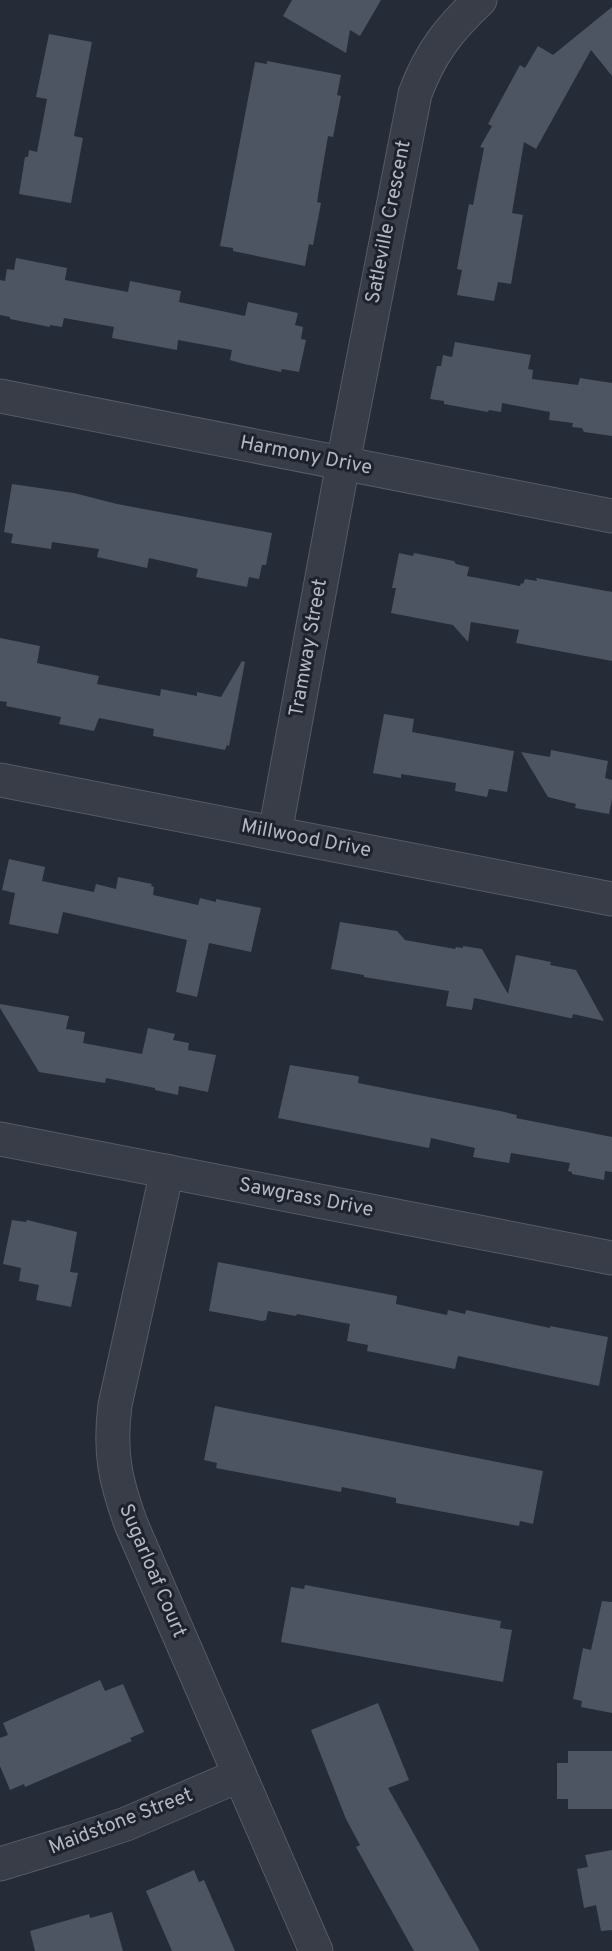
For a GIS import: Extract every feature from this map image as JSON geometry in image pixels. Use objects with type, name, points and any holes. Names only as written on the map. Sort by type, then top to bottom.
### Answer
[{"type":"street","name":"Satleville Crescent","points":[[343,463],[415,93],[435,49],[447,33],[480,0]]},
{"type":"street","name":"Harmony Drive","points":[[0,396],[612,516]]},
{"type":"street","name":"Tramway Street","points":[[275,833],[343,463]]},
{"type":"street","name":"Millwood Drive","points":[[0,780],[612,899]]},
{"type":"street","name":"Sawgrass Drive","points":[[0,1139],[612,1258]]},
{"type":"street","name":"Sugarloaf Court","points":[[167,1171],[115,1405],[112,1453],[121,1498],[131,1524],[316,1951]]},
{"type":"street","name":"Maidstone Street","points":[[0,1864],[126,1824],[240,1775]]},
{"type":"building","points":[[292,0],[381,0],[360,36],[350,30],[346,53],[283,16]]},
{"type":"building","points":[[612,7],[612,76],[591,50],[536,149],[524,142],[512,213],[523,215],[511,284],[498,282],[494,301],[457,295],[462,270],[457,269],[469,204],[473,205],[484,148],[480,147],[492,126],[488,124],[520,65],[525,68],[538,46],[553,55]]},
{"type":"building","points":[[49,34],[92,42],[74,136],[83,138],[71,203],[19,194],[25,157],[28,157],[29,150],[37,152],[47,99],[36,97]]},
{"type":"building","points":[[267,61],[341,75],[337,95],[341,96],[333,137],[328,136],[317,202],[321,203],[313,245],[309,244],[305,266],[233,251],[233,248],[220,246],[255,62],[267,64]]},
{"type":"building","points":[[16,258],[67,268],[65,280],[128,292],[130,281],[181,291],[179,302],[245,316],[248,302],[298,313],[295,325],[303,327],[301,339],[306,340],[299,372],[282,369],[281,372],[244,364],[230,360],[232,350],[178,340],[177,350],[112,338],[114,327],[64,318],[62,327],[50,325],[50,327],[0,315],[0,280],[5,281],[7,269],[14,270]]},
{"type":"building","points":[[455,342],[531,355],[528,369],[533,370],[532,379],[578,385],[580,378],[612,383],[612,436],[584,432],[582,428],[572,427],[573,423],[549,420],[550,412],[502,403],[501,412],[489,410],[488,412],[444,404],[444,401],[430,399],[437,366],[441,366],[443,355],[452,357]]},
{"type":"building","points":[[12,484],[74,493],[117,504],[272,533],[266,565],[262,565],[259,579],[249,577],[247,587],[196,577],[198,569],[149,558],[147,568],[97,557],[99,549],[52,542],[51,549],[11,543],[13,534],[4,532]]},
{"type":"building","points":[[399,553],[413,556],[414,553],[454,561],[456,564],[469,567],[467,576],[520,586],[525,579],[537,581],[536,578],[612,592],[612,661],[516,643],[519,630],[471,622],[468,642],[453,625],[391,613],[396,588],[392,588]]},
{"type":"building","points":[[0,638],[40,646],[37,663],[99,676],[97,684],[160,696],[161,689],[197,696],[197,692],[221,697],[242,661],[245,662],[229,746],[227,745],[225,750],[153,736],[154,729],[99,718],[94,731],[59,724],[61,717],[6,706],[7,702],[0,701]]},
{"type":"building","points":[[384,714],[414,719],[412,732],[514,751],[507,792],[489,789],[487,797],[455,791],[456,783],[401,774],[401,778],[373,773]]},
{"type":"building","points":[[551,750],[608,761],[605,778],[612,780],[609,814],[575,808],[576,804],[548,797],[521,752],[550,757]]},
{"type":"building","points":[[9,859],[45,867],[42,881],[94,892],[96,884],[116,889],[118,877],[152,884],[153,895],[198,905],[200,898],[261,908],[251,952],[209,943],[197,997],[176,992],[187,940],[63,912],[58,934],[9,924],[15,893],[2,890]]},
{"type":"building","points":[[340,922],[397,931],[405,940],[455,949],[456,947],[463,948],[463,946],[482,949],[508,994],[516,955],[576,970],[604,1021],[573,1014],[570,1018],[474,998],[472,1010],[446,1006],[449,991],[364,977],[364,975],[331,969]]},
{"type":"building","points":[[0,1004],[69,1016],[66,1029],[85,1032],[83,1043],[142,1054],[148,1028],[175,1034],[173,1040],[189,1043],[188,1050],[216,1055],[208,1092],[179,1086],[178,1095],[106,1078],[105,1083],[39,1072],[0,1008]]},
{"type":"building","points":[[290,1065],[357,1076],[359,1077],[358,1083],[500,1111],[517,1115],[516,1118],[612,1137],[612,1172],[605,1171],[604,1180],[572,1174],[568,1171],[570,1163],[511,1153],[509,1163],[473,1157],[475,1148],[431,1138],[429,1148],[278,1118]]},
{"type":"building","points":[[12,1220],[26,1222],[27,1220],[77,1232],[70,1272],[78,1273],[71,1307],[36,1300],[39,1285],[19,1281],[21,1268],[3,1264]]},
{"type":"building","points":[[218,1262],[397,1296],[396,1304],[447,1315],[448,1310],[465,1314],[466,1310],[550,1328],[550,1326],[608,1337],[599,1386],[458,1356],[455,1369],[367,1351],[368,1345],[347,1341],[350,1324],[268,1311],[266,1320],[262,1321],[209,1311]]},
{"type":"building","points":[[215,1406],[543,1471],[533,1524],[520,1521],[519,1526],[396,1503],[396,1498],[342,1487],[341,1492],[216,1468],[217,1463],[204,1460]]},
{"type":"building","points":[[305,1585],[501,1621],[500,1628],[512,1630],[503,1682],[281,1642],[291,1587],[304,1589]]},
{"type":"building","points":[[602,1601],[612,1602],[612,1713],[581,1707],[582,1701],[573,1699],[583,1648],[591,1650]]},
{"type":"building","points":[[100,1680],[105,1691],[123,1684],[144,1732],[130,1738],[132,1741],[25,1787],[24,1784],[10,1790],[0,1766],[0,1738],[8,1735],[3,1723]]},
{"type":"building","points":[[378,1703],[409,1780],[388,1788],[480,1951],[414,1951],[356,1847],[360,1845],[346,1819],[311,1730]]},
{"type":"building","points":[[568,1751],[612,1751],[612,1809],[568,1809],[568,1799],[557,1799],[557,1763],[568,1763]]},
{"type":"building","points":[[612,1850],[612,1930],[601,1931],[596,1905],[584,1908],[577,1869],[588,1867],[585,1855]]},
{"type":"building","points":[[194,1870],[199,1882],[204,1880],[235,1951],[172,1951],[146,1891]]},
{"type":"building","points":[[112,1912],[123,1951],[35,1951],[30,1931],[89,1914],[90,1918]]}]
